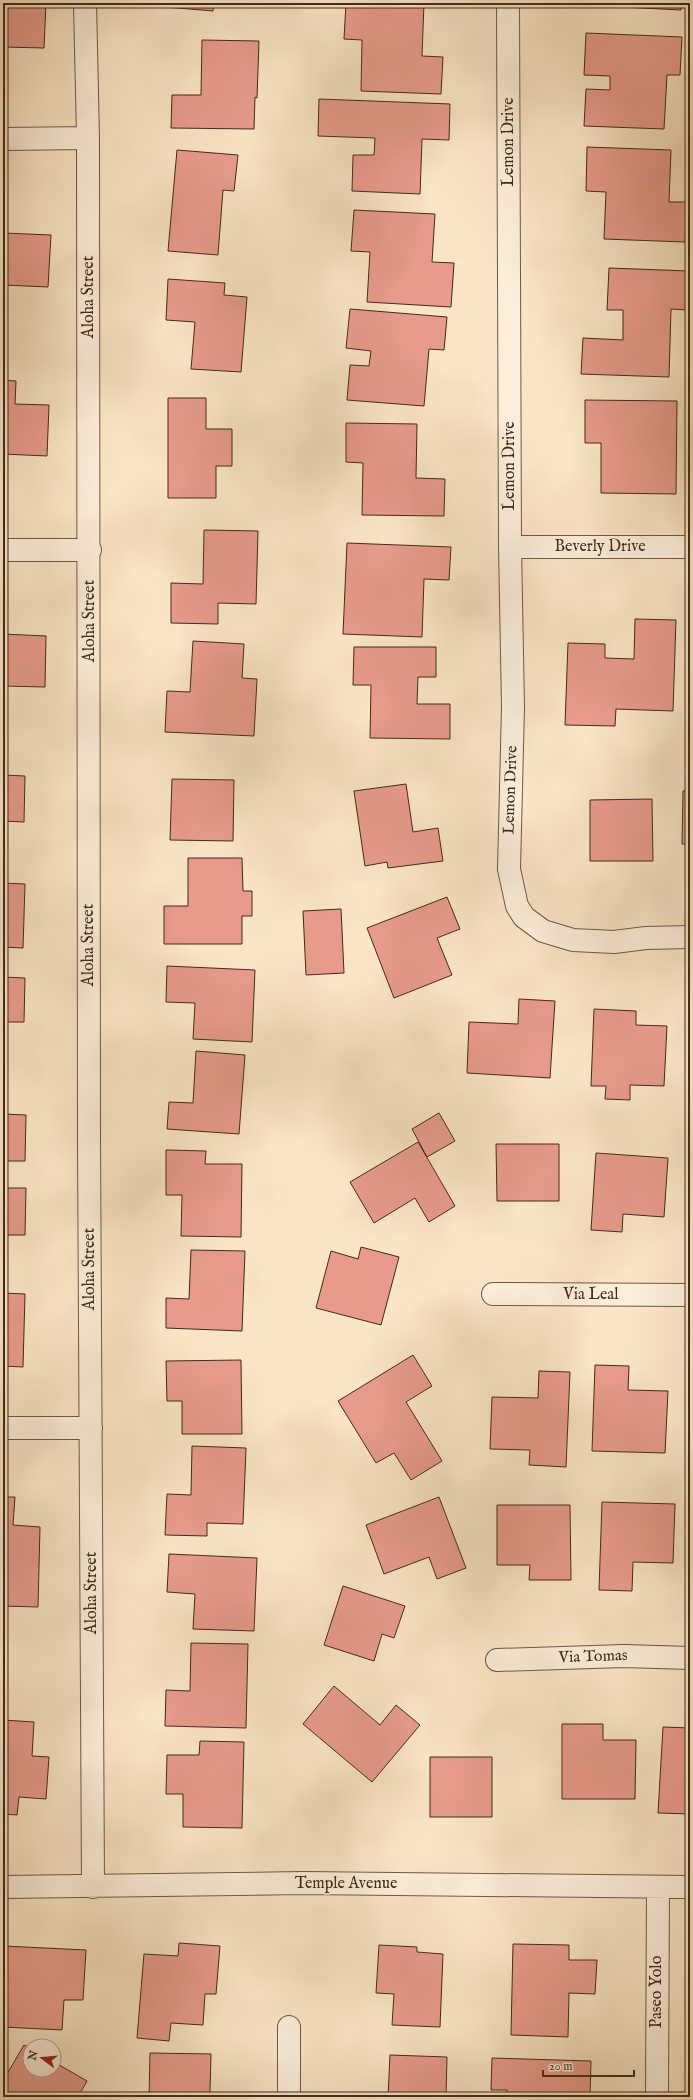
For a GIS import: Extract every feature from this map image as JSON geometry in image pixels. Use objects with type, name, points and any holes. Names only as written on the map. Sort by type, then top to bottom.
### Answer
[{"type":"street","name":"Aloha Street","points":[[85,3],[88,138],[90,550],[89,1138],[93,1887]]},
{"type":"street","name":"Lemon Drive","points":[[508,3],[510,546],[513,715],[509,870],[517,906],[524,917],[543,931],[573,940],[614,942],[646,938],[690,937]]},
{"type":"street","points":[[3,139],[88,138]]},
{"type":"street","name":"Beverly Drive","points":[[510,546],[690,547]]},
{"type":"street","points":[[3,550],[90,550]]},
{"type":"street","name":"Via Leal","points":[[493,1294],[690,1295]]},
{"type":"street","points":[[3,1428],[91,1428]]},
{"type":"street","name":"Via Tomas","points":[[497,1660],[624,1656],[690,1658]]},
{"type":"street","name":"Temple Avenue","points":[[3,1887],[303,1883],[690,1887]]},
{"type":"street","name":"Paseo Yolo","points":[[656,2097],[658,1887]]},
{"type":"street","points":[[289,2027],[289,2097]]},
{"type":"building","points":[[3,3],[46,3],[44,48],[3,47]]},
{"type":"building","points":[[165,3],[214,3],[213,11],[165,7]]},
{"type":"building","points":[[346,3],[424,3],[422,56],[443,57],[441,94],[361,91],[362,40],[344,39]]},
{"type":"building","points":[[582,3],[681,3],[681,10],[582,5]]},
{"type":"building","points":[[586,33],[682,37],[680,75],[667,75],[664,129],[584,126],[586,89],[610,90],[610,76],[584,75]]},
{"type":"building","points":[[202,40],[259,41],[257,98],[255,97],[254,129],[171,128],[172,95],[201,95]]},
{"type":"building","points":[[319,99],[450,104],[449,140],[422,139],[420,194],[352,191],[353,155],[374,155],[375,138],[318,136]]},
{"type":"building","points":[[587,147],[671,150],[669,202],[687,202],[685,242],[604,239],[606,192],[586,191]]},
{"type":"building","points":[[177,150],[238,155],[234,191],[223,190],[218,255],[168,251]]},
{"type":"building","points":[[354,210],[435,214],[432,262],[454,263],[451,307],[367,302],[370,252],[351,251]]},
{"type":"building","points":[[3,233],[51,235],[48,287],[3,285]]},
{"type":"building","points":[[609,268],[689,271],[688,310],[671,309],[669,377],[581,374],[583,338],[623,340],[623,310],[607,310]]},
{"type":"building","points":[[168,279],[225,283],[224,295],[247,297],[241,372],[191,369],[195,322],[166,320]]},
{"type":"building","points":[[350,309],[447,317],[444,350],[429,349],[424,406],[347,400],[350,365],[369,366],[371,351],[346,348]]},
{"type":"building","points":[[3,380],[16,381],[15,404],[49,405],[47,456],[3,454]]},
{"type":"building","points":[[168,398],[206,398],[206,429],[232,429],[232,466],[216,466],[216,498],[168,498]]},
{"type":"building","points":[[585,400],[677,401],[676,494],[601,493],[601,443],[585,443]]},
{"type":"building","points":[[346,423],[417,424],[416,478],[445,479],[444,516],[362,515],[363,463],[346,462]]},
{"type":"building","points":[[204,530],[258,531],[256,604],[218,603],[218,624],[171,623],[171,583],[203,584]]},
{"type":"building","points":[[347,543],[451,547],[449,580],[424,579],[422,637],[343,634]]},
{"type":"building","points":[[635,619],[676,620],[673,711],[616,709],[615,726],[565,725],[568,643],[605,644],[605,658],[634,659]]},
{"type":"building","points":[[690,632],[690,684],[688,684]]},
{"type":"building","points":[[3,634],[46,636],[45,687],[3,686]]},
{"type":"building","points":[[193,641],[244,644],[242,678],[257,679],[254,736],[165,732],[167,691],[190,692]]},
{"type":"building","points":[[354,647],[436,647],[436,677],[418,677],[417,704],[450,704],[450,739],[370,738],[371,685],[353,685]]},
{"type":"building","points":[[3,775],[25,776],[24,822],[3,821]]},
{"type":"building","points":[[172,779],[234,780],[233,841],[170,840]]},
{"type":"building","points":[[406,784],[413,832],[438,828],[443,861],[388,868],[387,862],[365,866],[354,791]]},
{"type":"building","points":[[683,791],[690,791],[690,844],[682,844]]},
{"type":"building","points":[[652,799],[653,861],[590,861],[590,800]]},
{"type":"building","points":[[188,858],[242,858],[243,891],[252,891],[252,916],[242,916],[242,944],[164,944],[164,906],[188,906]]},
{"type":"building","points":[[3,883],[25,884],[23,948],[3,947]]},
{"type":"building","points":[[447,897],[460,929],[437,938],[452,975],[394,998],[367,928]]},
{"type":"building","points":[[341,909],[344,973],[306,975],[303,911]]},
{"type":"building","points":[[167,966],[255,970],[252,1042],[193,1039],[195,1003],[166,1002]]},
{"type":"building","points":[[3,977],[25,978],[24,1022],[3,1022]]},
{"type":"building","points":[[519,999],[555,1001],[550,1078],[467,1073],[469,1022],[518,1024]]},
{"type":"building","points":[[594,1009],[636,1011],[636,1025],[667,1026],[664,1086],[630,1085],[630,1100],[605,1099],[606,1086],[591,1086]]},
{"type":"building","points":[[196,1051],[245,1055],[239,1134],[167,1129],[169,1102],[193,1103]]},
{"type":"building","points":[[439,1113],[455,1141],[427,1157],[412,1129]]},
{"type":"building","points":[[3,1114],[26,1115],[25,1161],[3,1161]]},
{"type":"building","points":[[418,1142],[455,1206],[429,1222],[415,1198],[374,1223],[350,1182]]},
{"type":"building","points":[[496,1144],[559,1144],[559,1201],[497,1201]]},
{"type":"building","points":[[166,1150],[206,1151],[205,1164],[242,1164],[241,1237],[181,1236],[182,1195],[166,1195]]},
{"type":"building","points":[[596,1153],[668,1158],[664,1217],[623,1214],[622,1232],[591,1230]]},
{"type":"building","points":[[3,1188],[26,1188],[25,1235],[5,1235],[4,1265]]},
{"type":"building","points":[[690,1190],[690,1227],[689,1227]]},
{"type":"building","points":[[361,1247],[399,1257],[381,1325],[316,1308],[331,1251],[358,1259]]},
{"type":"building","points":[[191,1250],[245,1251],[242,1331],[166,1328],[166,1298],[189,1299]]},
{"type":"building","points":[[3,1293],[25,1294],[23,1367],[3,1366]]},
{"type":"building","points":[[413,1355],[432,1386],[406,1402],[442,1461],[411,1480],[394,1453],[376,1463],[338,1401]]},
{"type":"building","points":[[241,1360],[242,1434],[182,1434],[182,1401],[167,1401],[166,1361]]},
{"type":"building","points":[[595,1365],[629,1366],[628,1390],[668,1391],[665,1453],[592,1451]]},
{"type":"building","points":[[539,1371],[570,1372],[566,1467],[529,1465],[530,1450],[490,1449],[492,1397],[538,1398]]},
{"type":"building","points":[[192,1446],[246,1448],[243,1524],[207,1523],[207,1536],[165,1535],[167,1494],[191,1495]]},
{"type":"building","points":[[3,1497],[15,1497],[13,1525],[40,1527],[38,1607],[3,1606]]},
{"type":"building","points":[[439,1497],[466,1568],[437,1579],[429,1557],[384,1574],[366,1525]]},
{"type":"building","points":[[602,1502],[675,1504],[673,1563],[633,1562],[632,1591],[599,1590]]},
{"type":"building","points":[[497,1505],[570,1505],[571,1580],[529,1580],[530,1565],[497,1565]]},
{"type":"building","points":[[169,1554],[257,1558],[254,1631],[193,1629],[195,1594],[167,1592]]},
{"type":"building","points":[[343,1586],[405,1606],[394,1638],[382,1634],[374,1661],[324,1645]]},
{"type":"building","points":[[191,1643],[248,1644],[246,1728],[165,1726],[166,1690],[190,1691]]},
{"type":"building","points":[[334,1686],[380,1725],[396,1705],[420,1725],[372,1782],[303,1724]]},
{"type":"building","points":[[3,1720],[34,1722],[32,1756],[49,1757],[46,1799],[19,1797],[17,1815],[3,1814]]},
{"type":"building","points":[[562,1724],[603,1724],[603,1740],[636,1740],[635,1799],[562,1799]]},
{"type":"building","points":[[663,1727],[690,1728],[690,1814],[658,1813]]},
{"type":"building","points":[[200,1741],[244,1742],[242,1828],[183,1827],[183,1794],[166,1794],[167,1755],[199,1755]]},
{"type":"building","points":[[430,1757],[492,1757],[492,1817],[430,1817]]},
{"type":"building","points":[[179,1943],[220,1946],[216,1994],[205,1994],[203,2025],[171,2023],[169,2041],[137,2038],[144,1954],[178,1956]]},
{"type":"building","points":[[513,1944],[569,1945],[569,1960],[597,1960],[595,1994],[569,1993],[568,2037],[511,2035]]},
{"type":"building","points":[[379,1945],[417,1947],[417,1952],[443,1954],[440,2027],[392,2025],[394,1994],[376,1993]]},
{"type":"building","points":[[4,1946],[86,1950],[83,2000],[64,2000],[62,2030],[3,2027]]},
{"type":"building","points":[[22,2048],[22,2078],[62,2078],[62,2067],[87,2081],[78,2097],[3,2097],[3,2081]]},
{"type":"building","points":[[150,2053],[211,2054],[210,2093],[241,2094],[241,2097],[149,2097]]},
{"type":"building","points":[[390,2055],[447,2057],[446,2097],[388,2097]]},
{"type":"building","points":[[492,2058],[591,2061],[590,2097],[507,2097],[507,2090],[491,2090]]}]
